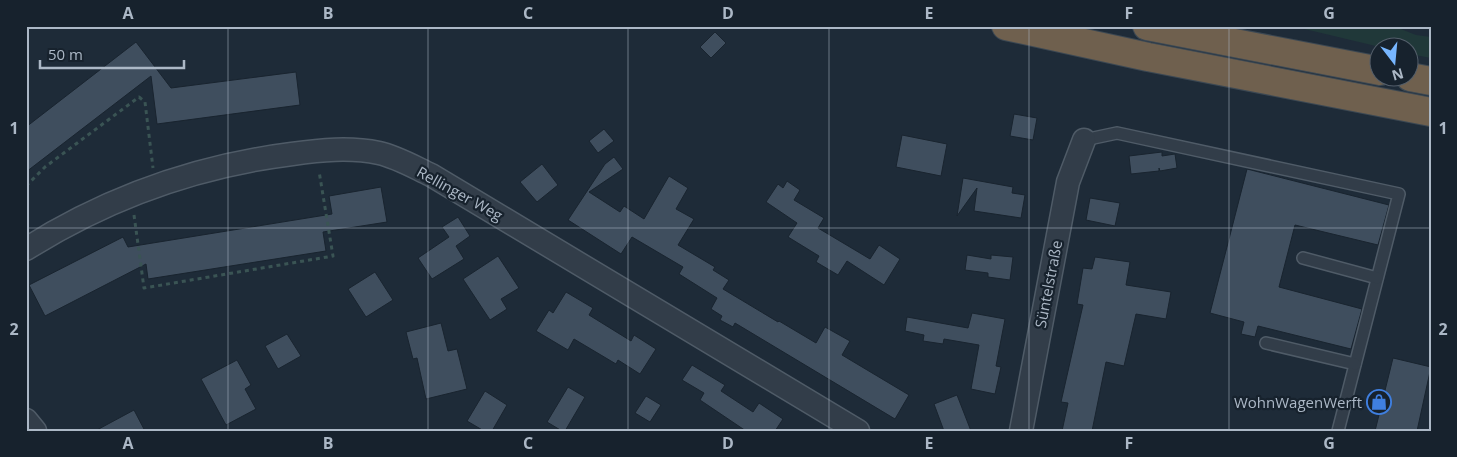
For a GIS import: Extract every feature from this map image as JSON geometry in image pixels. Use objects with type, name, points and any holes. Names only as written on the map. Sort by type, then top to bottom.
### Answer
[{"type":"highway","points":[[1006,26],[1148,57],[1431,112]]},
{"type":"highway","points":[[1147,26],[1370,69]]},
{"type":"street","name":"Süntelstraße","points":[[1021,431],[1068,182],[1084,140]]},
{"type":"street","name":"Rellinger Weg","points":[[26,249],[68,224],[131,195],[155,186],[254,159],[346,149],[379,153],[399,159],[431,175],[858,431]]},
{"type":"street","points":[[26,420],[35,431]]},
{"type":"lane","points":[[1084,140],[1117,133],[1399,194],[1338,431]]},
{"type":"lane","points":[[1303,258],[1377,278]]},
{"type":"lane","points":[[1266,342],[1355,364]]},
{"type":"path","points":[[26,186],[45,167],[139,97],[145,102],[155,186]]},
{"type":"path","points":[[131,195],[144,288],[333,256],[315,151]]},
{"type":"green space","points":[[1292,26],[1393,26],[1416,35],[1431,37],[1431,58],[1420,56],[1420,38],[1370,38],[1370,45]]},
{"type":"building","points":[[715,32],[726,43],[711,58],[700,47]]},
{"type":"building","points":[[136,42],[171,88],[296,72],[300,105],[157,124],[151,76],[26,172],[26,127]]},
{"type":"building","points":[[1014,114],[1037,118],[1033,140],[1010,136]]},
{"type":"building","points":[[604,129],[614,141],[598,153],[589,141]]},
{"type":"building","points":[[902,135],[947,144],[941,176],[896,167]]},
{"type":"building","points":[[1162,152],[1162,156],[1175,154],[1177,168],[1160,171],[1159,168],[1159,171],[1131,174],[1129,156]]},
{"type":"building","points":[[614,157],[623,169],[589,192],[620,212],[624,206],[644,219],[669,176],[688,188],[676,209],[694,219],[678,245],[715,267],[713,270],[729,280],[723,289],[778,322],[816,343],[825,327],[850,341],[842,355],[909,395],[895,419],[735,323],[733,327],[720,320],[722,316],[711,309],[717,298],[679,274],[683,267],[632,237],[621,254],[568,220],[605,164]]},
{"type":"building","points":[[542,164],[558,185],[537,202],[520,182]]},
{"type":"building","points":[[1247,169],[1389,205],[1378,245],[1295,225],[1279,287],[1362,309],[1351,349],[1258,326],[1255,337],[1241,334],[1244,322],[1210,313]]},
{"type":"building","points":[[963,178],[1013,187],[1012,193],[1025,195],[1021,218],[974,211],[977,188],[957,216]]},
{"type":"building","points":[[787,181],[800,190],[794,200],[824,218],[818,228],[870,259],[879,245],[900,259],[884,285],[847,261],[838,275],[816,262],[819,256],[788,237],[797,223],[766,202],[778,184],[783,188]]},
{"type":"building","points":[[381,187],[387,222],[323,232],[326,251],[148,279],[146,264],[45,316],[29,285],[123,237],[128,247],[332,214],[329,196]]},
{"type":"building","points":[[1090,198],[1120,203],[1115,226],[1086,220]]},
{"type":"building","points":[[458,217],[470,236],[456,246],[464,259],[432,279],[418,258],[449,237],[442,227]]},
{"type":"building","points":[[967,255],[991,259],[991,255],[1013,257],[1010,280],[988,277],[988,273],[965,270]]},
{"type":"building","points":[[498,256],[519,288],[501,299],[507,309],[490,320],[463,279]]},
{"type":"building","points":[[1095,257],[1130,262],[1126,285],[1171,292],[1166,319],[1136,314],[1124,366],[1106,362],[1092,431],[1062,431],[1068,403],[1061,402],[1083,305],[1077,304],[1083,268],[1092,269]]},
{"type":"building","points":[[375,272],[393,300],[366,317],[348,289]]},
{"type":"building","points":[[566,292],[593,308],[589,315],[631,341],[634,335],[656,349],[640,374],[618,360],[616,364],[574,339],[568,350],[536,331],[549,310],[553,313]]},
{"type":"building","points":[[972,313],[1005,319],[996,366],[1001,367],[995,394],[971,389],[979,345],[944,339],[943,344],[923,341],[924,335],[905,331],[907,317],[968,328]]},
{"type":"building","points":[[441,323],[448,351],[457,349],[467,389],[426,399],[417,358],[413,359],[406,332]]},
{"type":"building","points":[[287,334],[301,356],[278,369],[265,346]]},
{"type":"building","points":[[1393,358],[1431,367],[1417,431],[1375,431]]},
{"type":"building","points":[[237,360],[251,385],[245,389],[256,409],[226,425],[201,379]]},
{"type":"building","points":[[692,365],[725,385],[721,391],[753,412],[759,403],[783,419],[775,431],[746,431],[700,400],[704,393],[682,380]]},
{"type":"building","points":[[568,387],[585,397],[565,431],[562,431],[547,422]]},
{"type":"building","points":[[485,391],[507,405],[492,431],[484,431],[467,421]]},
{"type":"building","points":[[957,395],[971,431],[944,431],[934,404]]},
{"type":"building","points":[[646,396],[661,405],[650,422],[635,413]]},
{"type":"building","points":[[134,410],[145,431],[95,431]]},
{"type":"place","name":"WohnWagenWerft","points":[[1379,402]]}]
